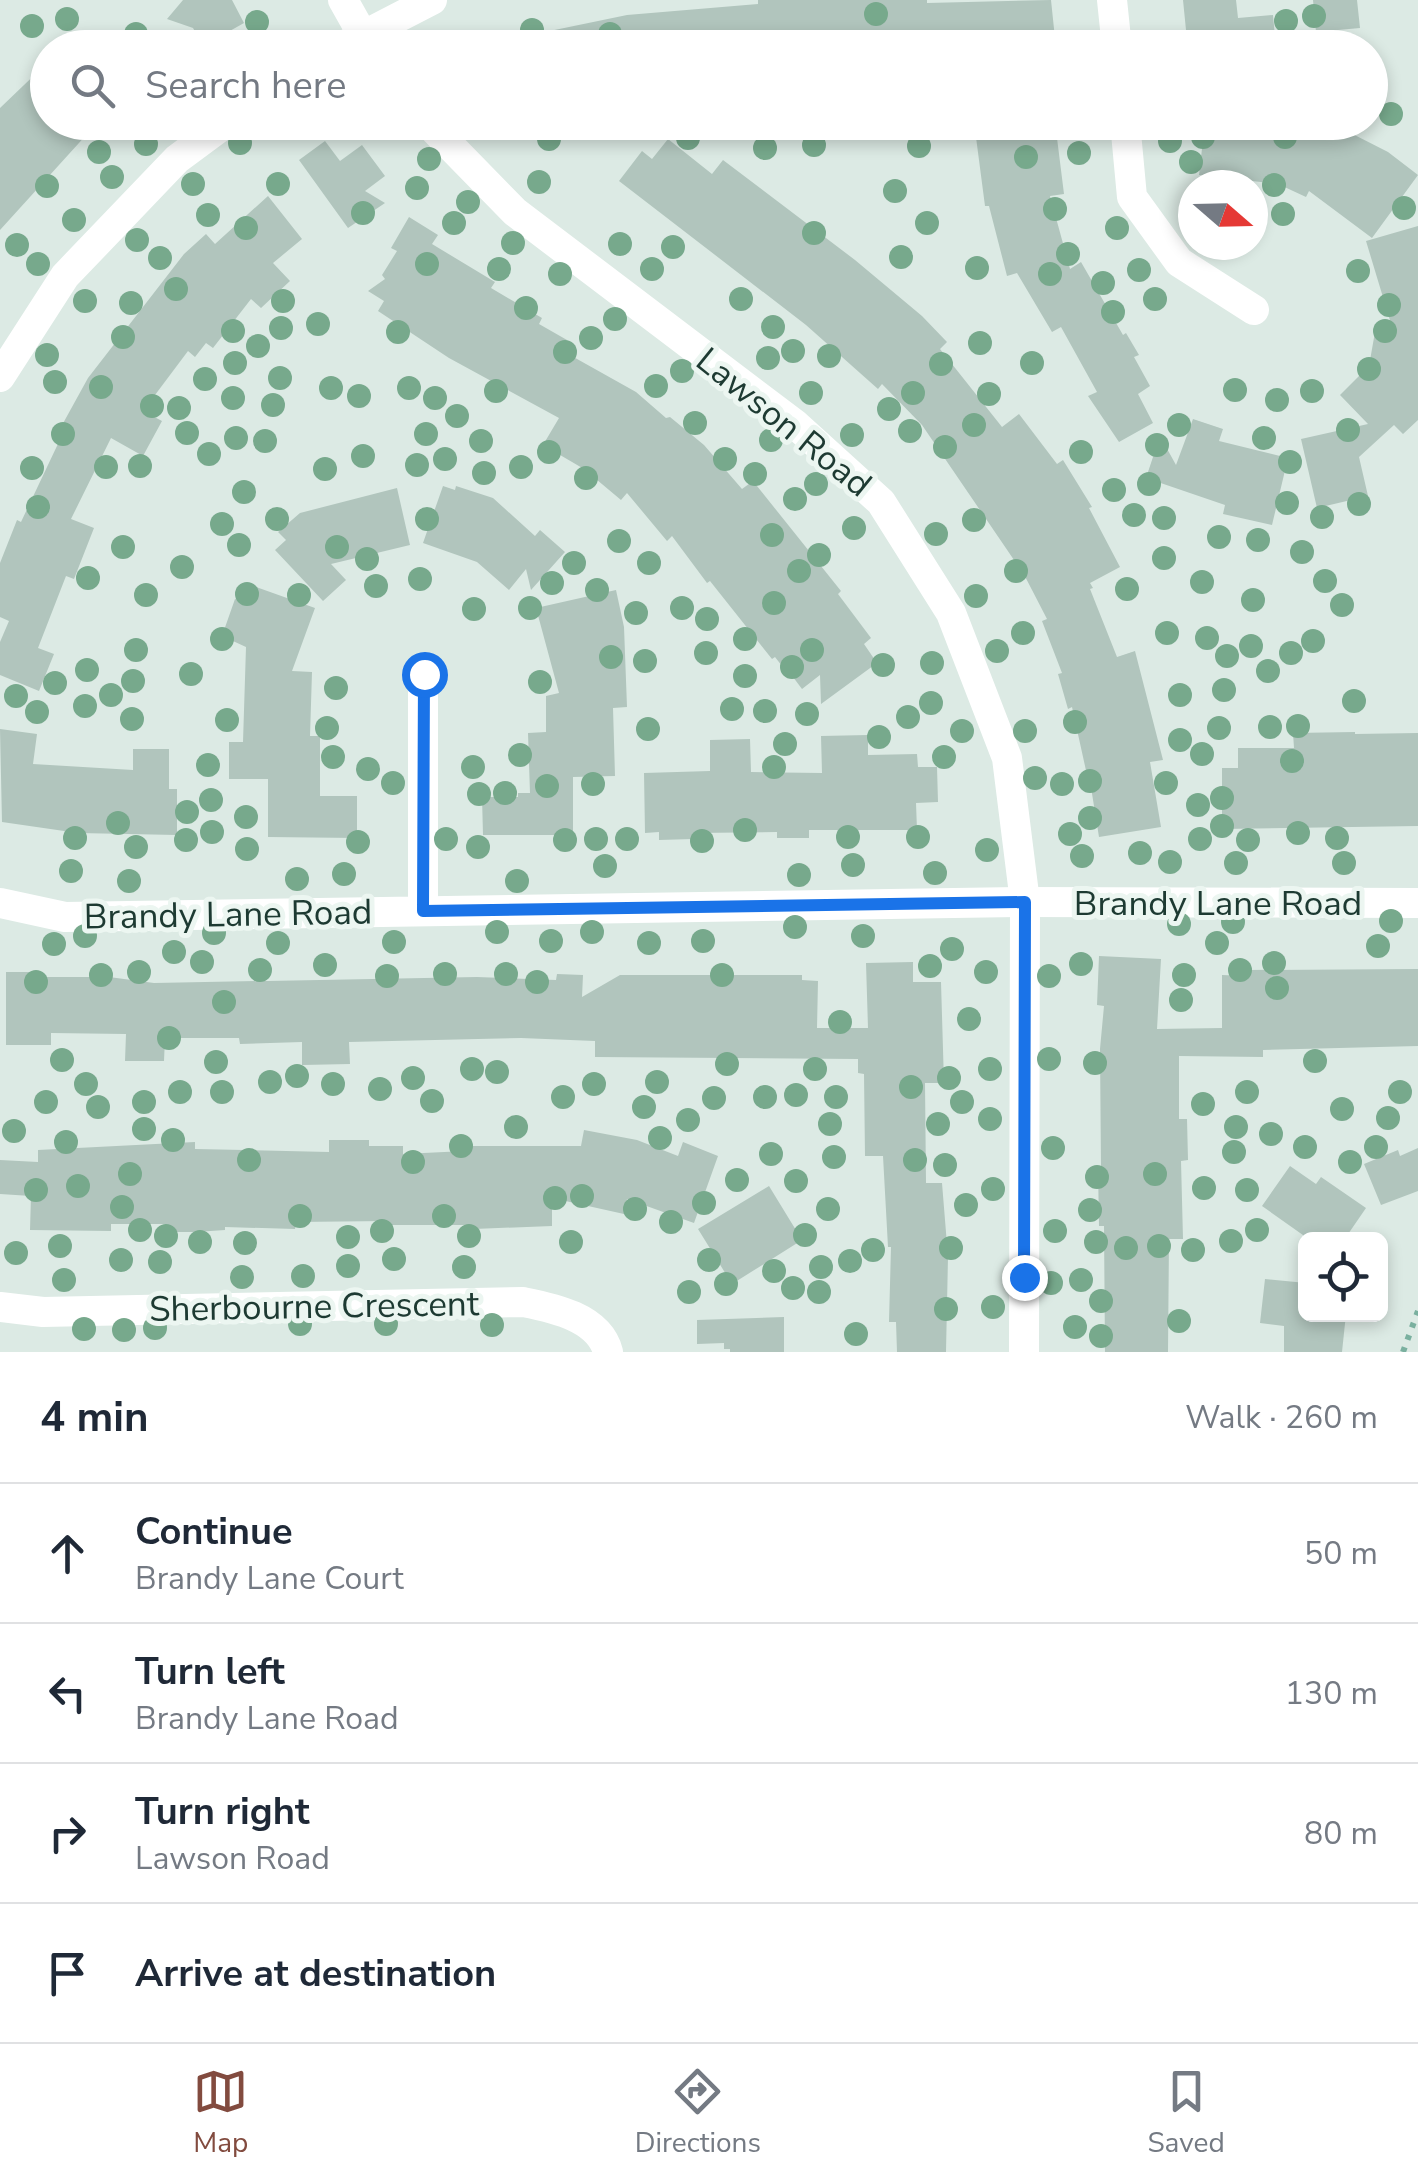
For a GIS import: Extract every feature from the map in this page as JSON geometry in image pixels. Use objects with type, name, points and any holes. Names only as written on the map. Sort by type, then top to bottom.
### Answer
[{"type":"street","points":[[343,0],[352,30]]},
{"type":"street","points":[[379,30],[432,0]]},
{"type":"street","points":[[1112,0],[1114,30]]},
{"type":"street","points":[[0,378],[65,276],[177,159],[203,140]]},
{"type":"street","name":"Lawson Road","points":[[445,140],[515,212],[796,424],[881,502],[951,613],[1008,758],[1025,902],[1024,1352]]},
{"type":"street","points":[[1126,140],[1132,197],[1179,262],[1254,310]]},
{"type":"street","points":[[423,911],[424,674]]},
{"type":"street","name":"Brandy Lane Road","points":[[0,903],[65,917],[1025,902],[1418,903]]},
{"type":"street","name":"Sherbourne Crescent","points":[[0,1307],[43,1312],[522,1302],[566,1311],[605,1340],[608,1352]]},
{"type":"path","points":[[1403,1352],[1418,1310]]},
{"type":"building","points":[[183,0],[232,0],[244,23],[232,30],[194,30],[167,19]]},
{"type":"building","points":[[758,0],[1051,0],[1054,30],[554,30],[627,15],[758,4]]},
{"type":"building","points":[[1183,0],[1236,0],[1238,18],[1273,15],[1274,30],[1186,30]]},
{"type":"building","points":[[1313,0],[1357,0],[1360,28],[1316,30]]},
{"type":"building","points":[[30,79],[30,140],[82,140],[0,230],[0,108]]},
{"type":"building","points":[[669,140],[712,174],[723,160],[922,316],[947,342],[940,349],[1002,427],[1019,414],[1057,464],[1063,460],[1092,507],[1089,508],[1120,567],[1090,583],[1090,589],[1117,657],[1135,651],[1163,760],[1150,762],[1161,827],[1099,837],[1072,707],[1068,709],[1058,674],[1062,673],[1042,621],[1047,619],[1016,559],[922,425],[882,384],[878,389],[806,325],[619,181],[642,151],[652,159]]},
{"type":"building","points":[[976,140],[1057,140],[1064,194],[1050,196],[1070,269],[1081,262],[1139,355],[1134,357],[1150,386],[1138,394],[1153,423],[1119,442],[1088,396],[1097,392],[1061,327],[1052,332],[1017,273],[1007,276],[989,206],[985,206]]},
{"type":"building","points":[[1203,140],[1364,140],[1418,175],[1372,238],[1309,191],[1306,197],[1268,183],[1268,170],[1200,170]]},
{"type":"building","points":[[325,141],[340,161],[362,145],[385,176],[365,191],[385,203],[348,228],[299,160]]},
{"type":"building","points":[[268,196],[302,239],[273,263],[290,281],[261,308],[251,299],[213,348],[206,343],[195,357],[188,351],[143,411],[162,421],[143,456],[111,438],[71,519],[94,528],[74,579],[66,576],[38,648],[54,654],[39,691],[0,675],[0,642],[9,621],[0,617],[0,563],[17,520],[21,522],[65,429],[61,427],[88,378],[184,254],[206,234],[215,244]]},
{"type":"building","points":[[409,217],[438,235],[432,244],[495,282],[491,288],[542,318],[539,324],[567,340],[561,350],[636,392],[666,418],[670,417],[704,445],[742,489],[753,481],[841,591],[838,594],[871,638],[864,644],[877,663],[821,704],[820,675],[802,689],[784,665],[775,657],[772,659],[710,581],[707,583],[672,536],[667,541],[627,493],[621,500],[584,469],[543,445],[559,418],[449,358],[378,311],[384,301],[368,291],[385,279],[382,275],[397,251],[391,248]]},
{"type":"building","points":[[1418,226],[1418,420],[1403,434],[1394,425],[1359,457],[1368,496],[1317,508],[1301,439],[1368,424],[1340,395],[1369,366],[1375,332],[1395,337],[1366,241]]},
{"type":"building","points":[[1193,419],[1223,429],[1219,441],[1288,458],[1272,525],[1223,514],[1225,505],[1146,478],[1160,436],[1176,465]]},
{"type":"building","points":[[443,486],[455,490],[456,486],[493,498],[535,536],[540,530],[565,552],[531,590],[526,569],[509,590],[477,562],[423,543]]},
{"type":"building","points":[[397,488],[410,545],[331,564],[346,580],[323,601],[275,550],[286,540],[278,532],[300,513]]},
{"type":"building","points":[[253,586],[315,608],[292,671],[312,672],[310,736],[320,736],[320,796],[357,796],[357,838],[268,837],[268,779],[229,779],[229,742],[243,742],[246,647],[222,636],[235,599],[247,603]]},
{"type":"building","points":[[616,590],[624,627],[627,707],[613,708],[615,776],[573,777],[573,835],[483,835],[482,797],[530,793],[528,733],[546,732],[546,696],[559,693],[536,608]]},
{"type":"building","points":[[0,729],[37,734],[33,764],[133,770],[133,749],[169,749],[169,789],[177,789],[177,835],[78,833],[2,822]]},
{"type":"building","points":[[1293,733],[1418,733],[1418,826],[1222,829],[1222,768],[1238,768],[1238,748],[1294,748]]},
{"type":"building","points":[[868,735],[868,755],[917,754],[918,767],[937,767],[938,802],[916,803],[917,830],[809,830],[809,838],[777,838],[777,832],[693,833],[693,839],[659,840],[659,832],[645,833],[644,773],[710,771],[710,740],[750,739],[751,772],[822,773],[821,736]]},
{"type":"building","points":[[1099,956],[1161,959],[1157,1029],[1222,1028],[1222,975],[1248,976],[1249,970],[1418,969],[1418,1046],[1263,1050],[1263,1057],[1179,1056],[1179,1119],[1187,1119],[1188,1160],[1181,1161],[1183,1239],[1169,1239],[1168,1352],[1105,1352],[1104,1226],[1099,1226],[1098,1168],[1104,1006],[1097,1005]]},
{"type":"building","points":[[913,962],[913,982],[941,982],[944,1083],[925,1083],[926,1183],[942,1183],[948,1257],[946,1352],[897,1352],[896,1322],[889,1322],[891,1247],[883,1156],[865,1156],[864,1074],[858,1073],[858,1059],[595,1057],[595,1041],[521,1038],[349,1042],[350,1064],[302,1065],[302,1042],[240,1044],[239,1038],[165,1038],[164,1061],[125,1061],[126,1034],[51,1033],[51,1045],[6,1045],[6,972],[154,983],[477,977],[556,980],[557,974],[583,975],[582,997],[620,975],[802,975],[802,980],[818,981],[817,1028],[868,1028],[866,963]]},
{"type":"building","points":[[584,1130],[637,1140],[678,1156],[683,1142],[718,1156],[694,1223],[627,1199],[624,1214],[552,1198],[552,1226],[474,1229],[473,1225],[387,1225],[387,1221],[296,1222],[295,1229],[225,1227],[196,1232],[164,1232],[165,1224],[111,1224],[111,1231],[30,1230],[31,1196],[0,1194],[0,1160],[38,1162],[38,1150],[195,1142],[195,1149],[329,1152],[329,1140],[369,1140],[369,1146],[403,1146],[403,1154],[465,1151],[466,1146],[581,1146]]},
{"type":"building","points":[[1418,1148],[1418,1191],[1381,1205],[1364,1164],[1398,1150],[1400,1156]]},
{"type":"building","points":[[1290,1166],[1316,1184],[1321,1177],[1366,1208],[1350,1232],[1299,1232],[1262,1206]]},
{"type":"building","points":[[769,1186],[802,1240],[732,1284],[698,1229]]},
{"type":"building","points":[[1265,1279],[1298,1282],[1298,1322],[1345,1322],[1342,1352],[1284,1352],[1284,1326],[1260,1323]]},
{"type":"building","points":[[784,1317],[784,1352],[730,1352],[724,1349],[724,1343],[697,1344],[697,1320]]},
{"type":"route","points":[[424,674],[423,911],[1025,902],[1024,1277]]}]
